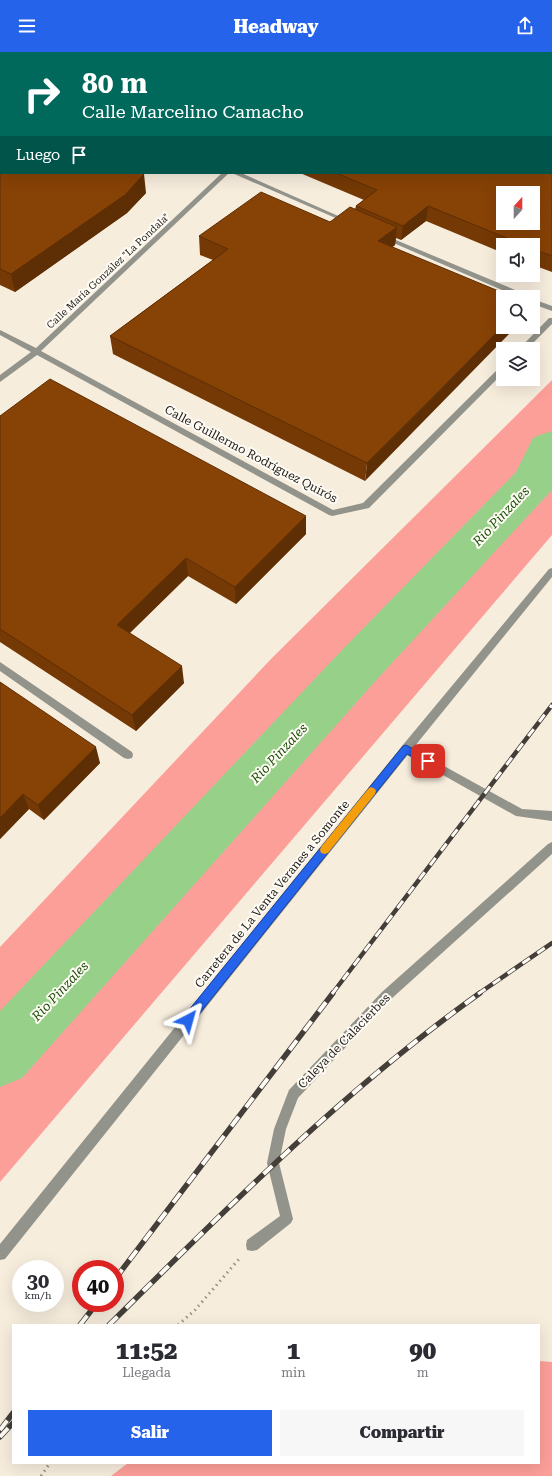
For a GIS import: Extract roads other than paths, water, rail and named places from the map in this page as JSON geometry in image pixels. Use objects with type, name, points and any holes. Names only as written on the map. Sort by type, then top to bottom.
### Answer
[{"type":"street","name":"Calle María González \"La Pondala\"","points":[[0,379],[36,352],[225,174]]},
{"type":"street","points":[[237,174],[356,225]]},
{"type":"street","points":[[378,234],[508,290]]},
{"type":"street","points":[[540,304],[552,309]]},
{"type":"street","points":[[530,342],[552,320]]},
{"type":"street","name":"Calle Guillermo Rodríguez Quirós","points":[[0,332],[332,513],[366,506],[496,376]]},
{"type":"street","name":"Carretera de La Venta Veranes a Somonte","points":[[0,1254],[406,749],[552,571]]},
{"type":"street","points":[[0,666],[128,755]]},
{"type":"street","points":[[406,749],[520,813],[552,816]]},
{"type":"street","name":"Caleya de Calacierbes","points":[[252,1245],[287,1219],[273,1163],[280,1129],[293,1094],[386,996],[552,847]]},
{"type":"waterway","name":"Rio Pinzales","points":[[0,1056],[362,662],[535,480],[548,449],[552,446]]},
{"type":"railway","points":[[332,994],[552,705]]},
{"type":"railway","points":[[478,994],[552,943]]},
{"type":"railway","points":[[124,1267],[333,993]]},
{"type":"railway","points":[[110,1324],[242,1194],[334,1110],[381,1069],[480,993]]},
{"type":"railway","points":[[81,1324],[90,1312]]},
{"type":"railway","points":[[0,1430],[12,1414]]},
{"type":"railway","points":[[0,1437],[12,1424]]}]
